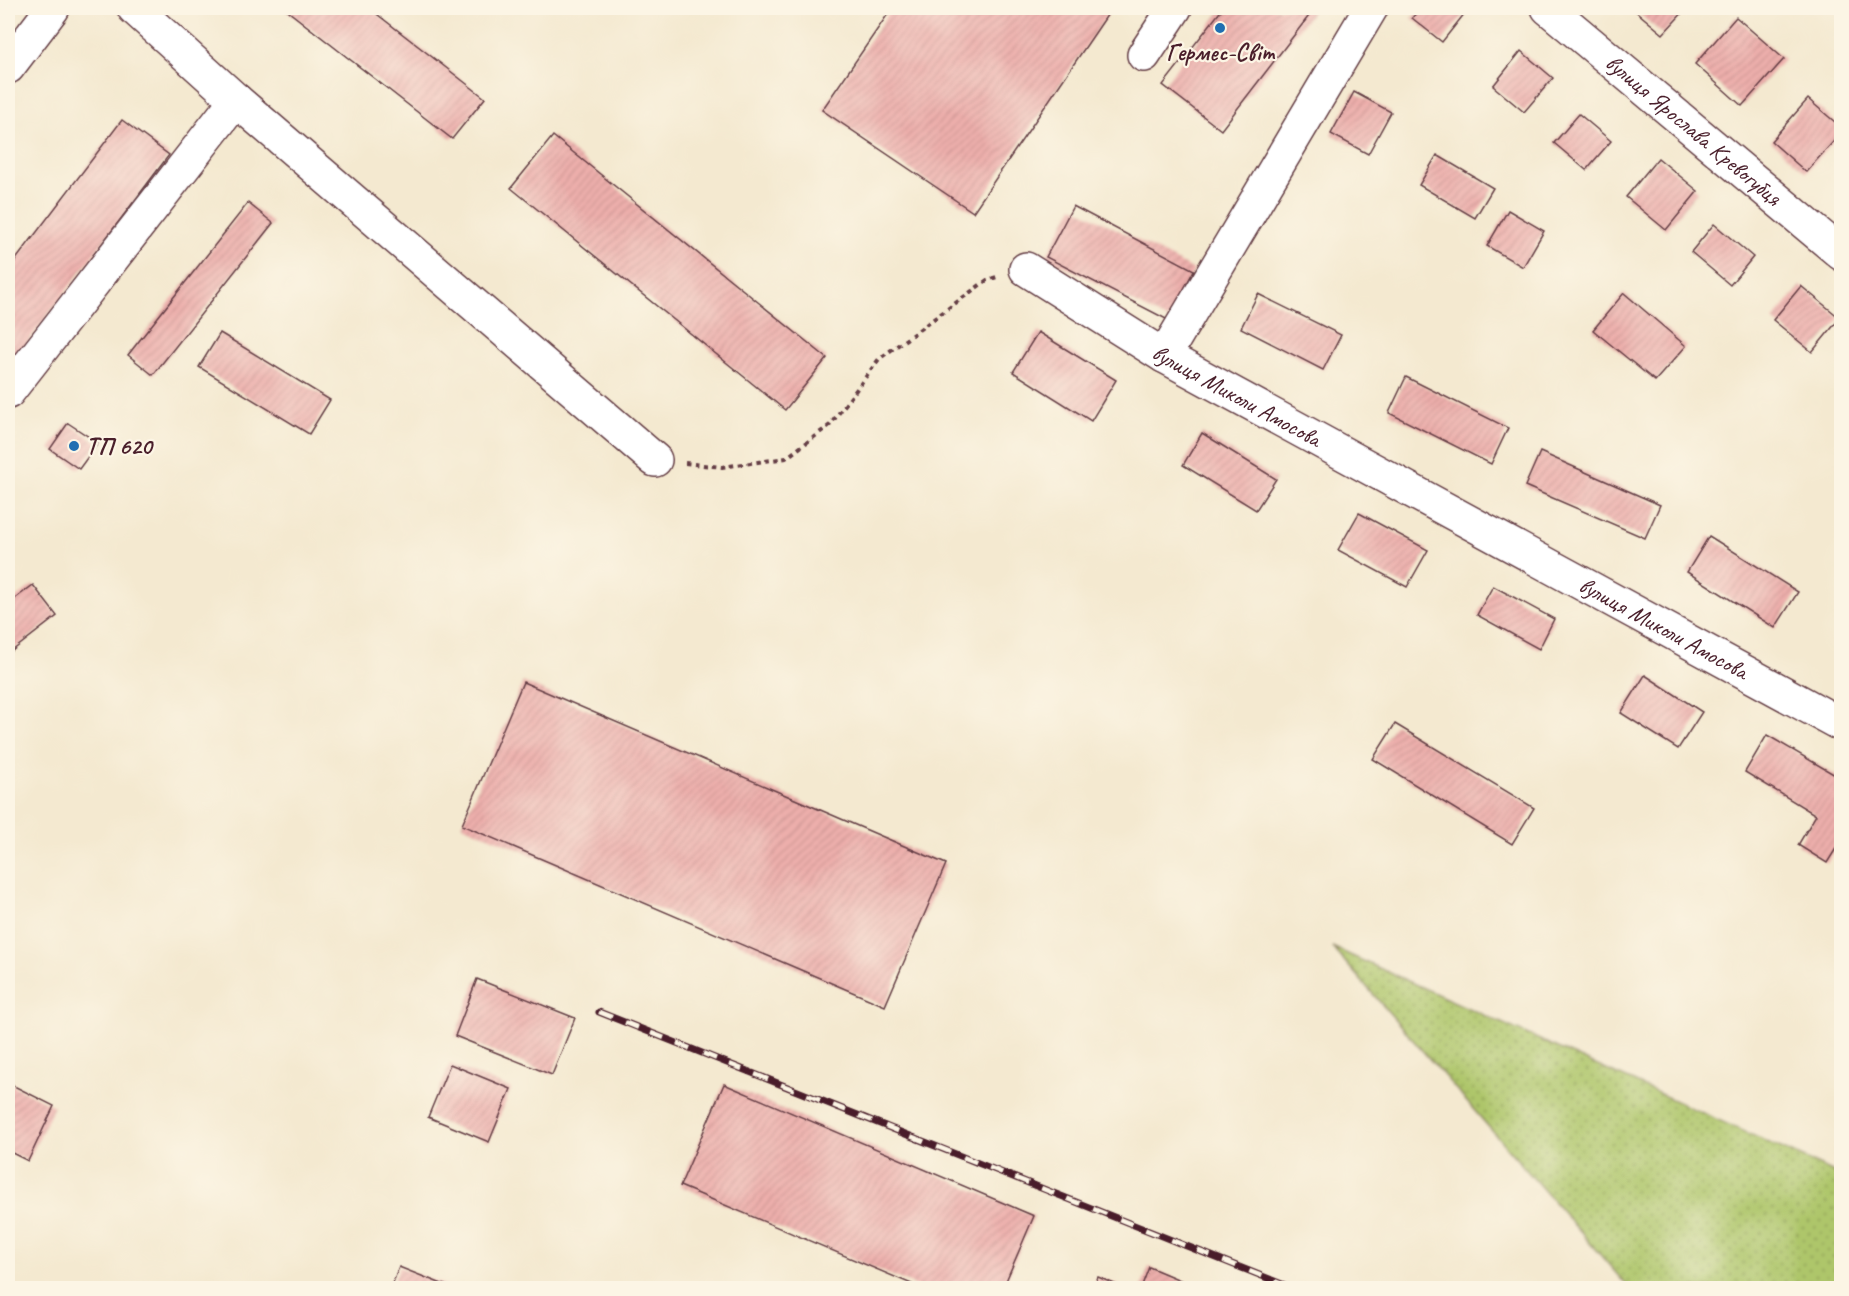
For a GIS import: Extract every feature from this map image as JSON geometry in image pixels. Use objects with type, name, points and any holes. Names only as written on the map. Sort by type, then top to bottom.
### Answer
[{"type":"street","points":[[8,67],[53,8]]},
{"type":"street","points":[[134,8],[236,100],[655,460]]},
{"type":"street","points":[[1144,55],[1175,8]]},
{"type":"street","points":[[1164,356],[1371,8]]},
{"type":"street","name":"вулиця Ярослава Кревогубця","points":[[1548,8],[1842,254]]},
{"type":"street","points":[[8,392],[236,100]]},
{"type":"street","name":"вулиця Миколи Амосова","points":[[1026,269],[1164,356],[1842,725]]},
{"type":"path","points":[[655,460],[722,467],[786,458],[830,425],[879,359],[987,280],[1026,269]]},
{"type":"green space","points":[[1332,947],[1841,1175],[1841,1288],[1629,1288]]},
{"type":"building","points":[[284,8],[369,8],[485,98],[452,139]]},
{"type":"building","points":[[892,8],[1112,8],[973,212],[822,110]]},
{"type":"building","points":[[1223,8],[1315,8],[1221,130],[1163,85]]},
{"type":"building","points":[[1421,8],[1469,8],[1442,42],[1412,18]]},
{"type":"building","points":[[1632,8],[1687,8],[1663,34]]},
{"type":"building","points":[[1736,17],[1784,59],[1742,106],[1695,64]]},
{"type":"building","points":[[1521,51],[1553,78],[1524,112],[1493,86]]},
{"type":"building","points":[[1354,92],[1391,112],[1368,154],[1331,134]]},
{"type":"building","points":[[1808,99],[1842,128],[1842,132],[1806,172],[1771,141]]},
{"type":"building","points":[[1579,114],[1611,141],[1586,170],[1554,143]]},
{"type":"building","points":[[122,120],[169,155],[8,368],[8,270]]},
{"type":"building","points":[[553,136],[827,358],[785,410],[511,188]]},
{"type":"building","points":[[1437,155],[1493,188],[1475,218],[1419,185]]},
{"type":"building","points":[[1658,158],[1698,191],[1666,230],[1626,197]]},
{"type":"building","points":[[248,203],[273,223],[153,375],[128,355]]},
{"type":"building","points":[[1073,206],[1194,270],[1168,320],[1046,257]]},
{"type":"building","points":[[1508,210],[1544,231],[1523,267],[1487,246]]},
{"type":"building","points":[[1714,224],[1753,257],[1730,285],[1691,252]]},
{"type":"building","points":[[1801,286],[1840,318],[1812,352],[1773,320]]},
{"type":"building","points":[[1624,293],[1686,346],[1655,381],[1593,330]]},
{"type":"building","points":[[1258,294],[1341,335],[1323,370],[1241,328]]},
{"type":"building","points":[[1038,332],[1116,380],[1091,421],[1013,372]]},
{"type":"building","points":[[220,333],[330,400],[309,434],[199,367]]},
{"type":"building","points":[[1406,377],[1508,428],[1491,464],[1389,413]]},
{"type":"building","name":"ТП 620","points":[[68,423],[98,443],[79,469],[50,449]]},
{"type":"building","points":[[1202,433],[1276,479],[1256,510],[1183,465]]},
{"type":"building","points":[[1540,452],[1660,505],[1645,538],[1525,486]]},
{"type":"building","points":[[1359,513],[1428,550],[1407,587],[1338,550]]},
{"type":"building","points":[[1709,536],[1798,592],[1775,628],[1687,572]]},
{"type":"building","points":[[33,585],[57,616],[8,654],[8,604]]},
{"type":"building","points":[[1493,586],[1554,619],[1539,649],[1477,615]]},
{"type":"building","points":[[1645,675],[1702,712],[1678,749],[1621,713]]},
{"type":"building","points":[[523,682],[946,864],[885,1006],[462,825]]},
{"type":"building","points":[[1395,724],[1534,808],[1512,844],[1373,759]]},
{"type":"building","points":[[1767,735],[1842,779],[1842,839],[1827,863],[1798,845],[1816,815],[1745,772]]},
{"type":"building","points":[[477,979],[575,1018],[552,1075],[455,1036]]},
{"type":"building","points":[[450,1064],[511,1089],[489,1142],[428,1117]]},
{"type":"building","points":[[8,1083],[54,1106],[28,1161],[8,1151]]},
{"type":"building","points":[[724,1084],[1034,1216],[1003,1288],[921,1288],[680,1186]]},
{"type":"building","points":[[399,1267],[452,1288],[391,1288]]},
{"type":"building","points":[[1149,1267],[1199,1288],[1141,1288]]},
{"type":"building","points":[[1098,1277],[1124,1288],[1093,1288]]},
{"type":"railway","points":[[599,1012],[1292,1288]]},
{"type":"place","name":"Гермес-Світ","points":[[1220,28]]},
{"type":"place","name":"ТП 620","points":[[74,446]]}]
